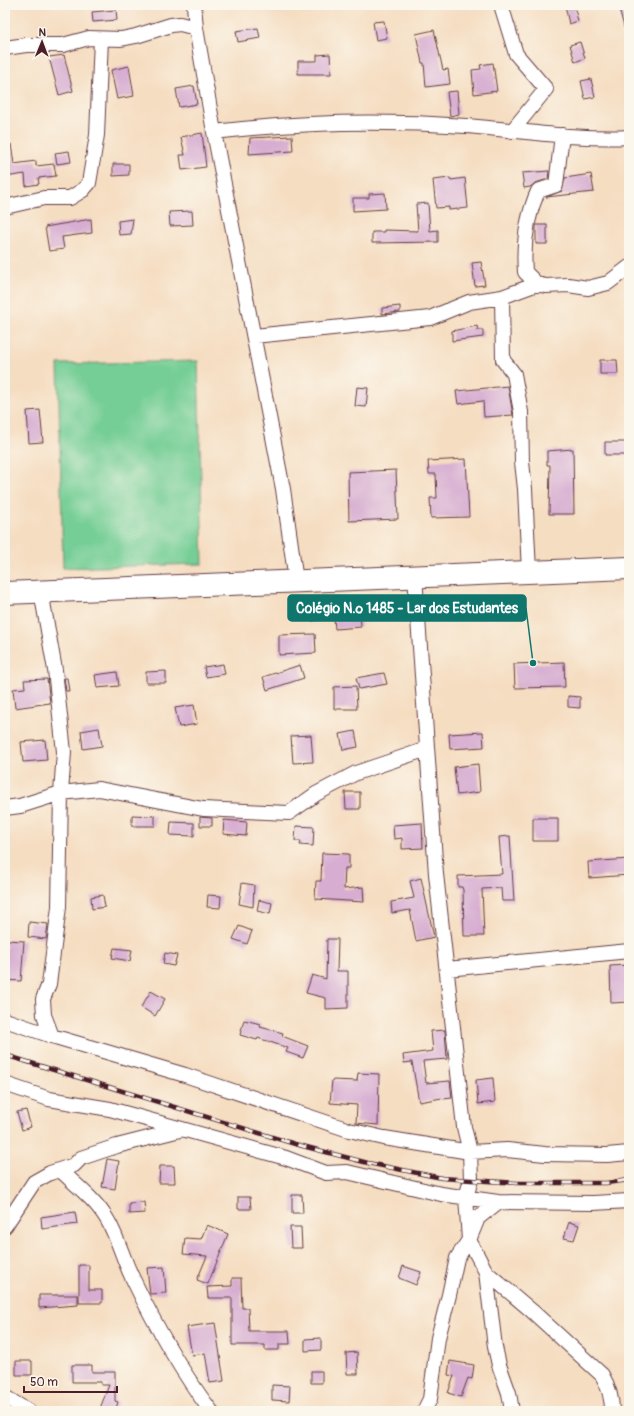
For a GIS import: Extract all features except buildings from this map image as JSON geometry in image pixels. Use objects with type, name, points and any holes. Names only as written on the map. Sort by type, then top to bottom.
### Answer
[{"type":"main road","points":[[6,591],[41,592],[629,568]]},
{"type":"street","points":[[194,5],[196,28],[214,132],[286,503],[296,581]]},
{"type":"street","points":[[501,5],[516,54],[546,89],[512,131]]},
{"type":"street","points":[[5,48],[26,45],[63,46],[89,38],[100,39],[136,36],[171,25],[180,24],[196,28]]},
{"type":"street","points":[[5,207],[44,198],[70,198],[90,183],[97,135],[100,39]]},
{"type":"street","points":[[214,132],[275,125],[407,123],[593,137],[629,137]]},
{"type":"street","points":[[562,135],[556,185],[538,191],[532,204],[528,222],[524,256],[525,272],[537,284],[546,286],[568,285],[588,288],[608,283],[629,267]]},
{"type":"street","points":[[254,336],[430,318],[469,302],[502,297],[537,284]]},
{"type":"street","points":[[502,297],[503,360],[514,374],[521,412],[521,456],[525,489],[529,572]]},
{"type":"street","points":[[415,576],[436,874],[464,1127],[470,1152],[471,1180],[466,1197],[469,1240],[486,1272],[495,1347],[499,1365],[509,1393],[512,1411]]},
{"type":"street","points":[[41,592],[55,670],[64,752],[61,793],[59,907],[49,984],[43,999],[44,1015],[52,1036]]},
{"type":"street","points":[[5,808],[20,806],[61,793],[99,789],[203,809],[290,813],[316,794],[356,773],[427,749]]},
{"type":"street","points":[[447,969],[629,951]]},
{"type":"street","points":[[5,1020],[52,1036],[185,1075],[349,1130],[384,1138],[470,1152],[507,1150],[545,1154],[608,1155],[629,1153]]},
{"type":"street","points":[[5,1084],[49,1099],[110,1109],[286,1158],[326,1173],[347,1172],[440,1194],[498,1202],[593,1203],[629,1201]]},
{"type":"street","points":[[5,1226],[34,1182],[50,1173],[74,1166],[81,1158],[117,1146],[180,1129]]},
{"type":"street","points":[[60,1170],[94,1202],[108,1221],[132,1278],[166,1342],[211,1411]]},
{"type":"street","points":[[424,1411],[430,1399],[438,1338],[457,1258],[469,1240],[478,1218],[498,1202]]},
{"type":"street","points":[[486,1272],[532,1311],[602,1375],[612,1396],[612,1411]]},
{"type":"street","points":[[5,1396],[28,1411]]},
{"type":"green space","points":[[198,361],[203,564],[63,568],[58,364]]},
{"type":"railway","points":[[5,1055],[295,1144],[368,1163],[442,1178],[517,1183],[606,1183],[629,1180]]},
{"type":"place","name":"Colégio N.º 1485 - Lar dos Estudantes","points":[[533,663]]}]
